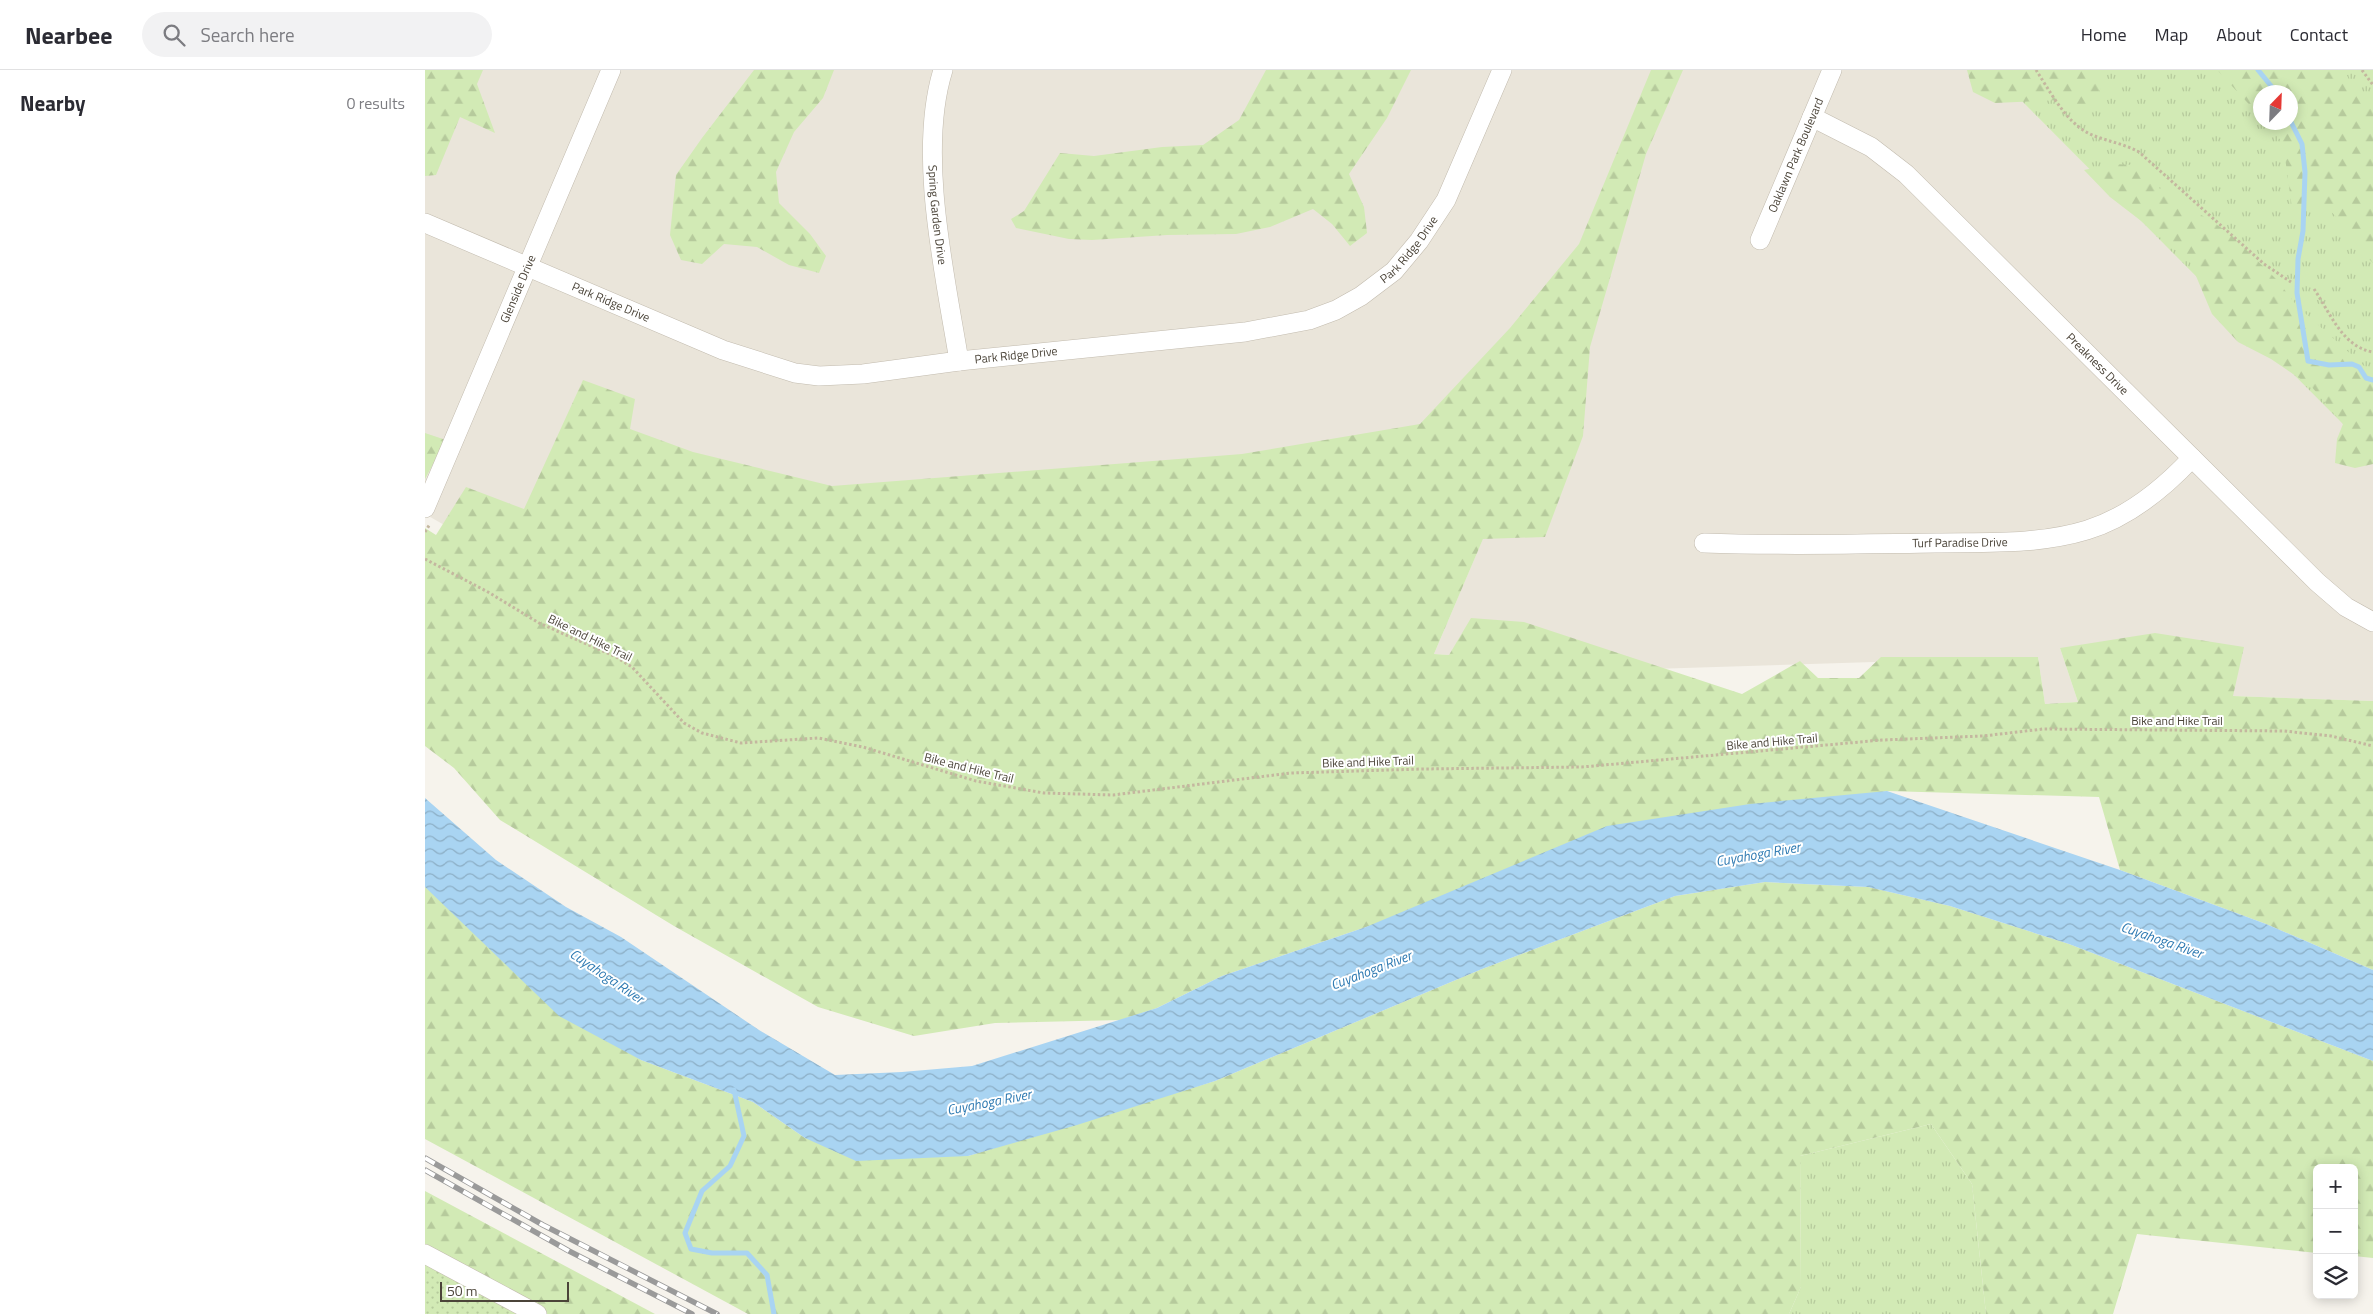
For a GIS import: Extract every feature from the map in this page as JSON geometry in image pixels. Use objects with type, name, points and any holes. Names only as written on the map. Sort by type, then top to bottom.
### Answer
[{"type":"street","name":"Glenside Drive","points":[[425,508],[611,70]]},
{"type":"street","name":"Spring Garden Drive","points":[[943,70],[933,118],[933,163],[941,246],[959,361]]},
{"type":"street","name":"Park Ridge Drive","points":[[425,223],[723,350],[795,373],[819,376],[863,374],[959,361],[1245,332],[1309,320],[1336,310],[1361,296],[1394,271],[1419,241],[1446,200],[1502,70]]},
{"type":"street","name":"Oaklawn Park Boulevard","points":[[1760,240],[1832,70]]},
{"type":"street","name":"Preakness Drive","points":[[1812,116],[1864,143],[1907,174],[2317,582],[2346,607],[2373,622]]},
{"type":"street","name":"Turf Paradise Drive","points":[[1704,543],[1787,546],[2022,541],[2063,536],[2088,529],[2129,510],[2160,489],[2192,458]]},
{"type":"street","points":[[425,1254],[537,1314]]},
{"type":"path","points":[[2036,70],[2078,127],[2089,134],[2127,145],[2139,152],[2265,264],[2291,282]]},
{"type":"path","points":[[2362,70],[2373,85]]},
{"type":"path","points":[[2314,289],[2344,335],[2354,345],[2373,352]]},
{"type":"path","name":"Bike and Hike Trail","points":[[425,559],[488,592],[539,623],[615,657],[632,667],[684,723],[702,734],[741,743],[805,737],[825,739],[863,747],[975,781],[1045,793],[1113,795],[1291,774],[1421,768],[1582,767],[1882,740],[1983,736],[2043,729],[2284,731],[2331,736],[2373,746]]},
{"type":"shaded area","points":[[425,70],[1991,70],[2373,453],[2373,701],[2233,696],[2060,648],[2078,702],[2045,704],[2038,657],[1652,669],[1434,654],[1504,489],[567,595],[425,514]]},
{"type":"green space","points":[[425,70],[483,70],[477,84],[495,133],[460,117],[436,175],[425,176]]},
{"type":"green space","points":[[754,70],[834,70],[823,98],[794,132],[776,172],[779,203],[810,234],[826,256],[819,273],[789,265],[757,247],[724,244],[702,264],[681,260],[670,235],[676,175]]},
{"type":"green space","points":[[1266,70],[1411,70],[1387,118],[1349,174],[1364,207],[1367,233],[1350,246],[1332,224],[1313,209],[1270,227],[1236,234],[1167,235],[1092,240],[1069,239],[1016,228],[1011,219],[1024,211],[1060,153],[1094,156],[1162,147],[1203,145],[1239,120]]},
{"type":"green space","points":[[1651,70],[1683,70],[1646,154],[1590,347],[1583,436],[1545,537],[1483,539],[1434,654],[1449,655],[1471,618],[1524,622],[1742,694],[1800,661],[1818,678],[1859,678],[1881,657],[2038,657],[2045,704],[2078,702],[2060,648],[2155,633],[2244,647],[2233,696],[2373,701],[2373,970],[2266,924],[2120,870],[2099,797],[1887,791],[1366,927],[1222,976],[1157,1008],[1121,1020],[995,1023],[914,1036],[818,1007],[674,926],[500,820],[454,768],[425,746],[425,528],[436,535],[466,487],[524,509],[583,380],[635,399],[630,429],[693,452],[832,486],[1242,454],[1420,424],[1510,328],[1579,244]]},
{"type":"green space","points":[[1967,70],[2102,70],[2104,84],[2088,108],[2062,100],[1995,103],[1973,92]]},
{"type":"green space","points":[[1991,70],[2373,70],[2373,453],[2343,424]]},
{"type":"green space","points":[[2217,70],[2344,70],[2353,87],[2373,110],[2373,263],[2360,250],[2343,223],[2324,205],[2292,208],[2283,143],[2272,130],[2298,130],[2298,85],[2253,85],[2253,109]]},
{"type":"green space","points":[[2112,164],[2136,165],[2159,188],[2228,232],[2277,280],[2297,306],[2373,374],[2373,464],[2355,468],[2335,463],[2337,439],[2343,424],[2311,386],[2271,359],[2238,342],[2212,314],[2188,257],[2110,197],[2084,170]]},
{"type":"green space","points":[[425,433],[446,440],[425,479]]},
{"type":"green space","points":[[1765,882],[1868,887],[1950,906],[2069,944],[2373,1061],[2373,1258],[2358,1256],[2358,1164],[2313,1164],[2313,1253],[2137,1234],[2113,1314],[1986,1314],[1972,1184],[1931,1124],[1800,1156],[1801,1287],[1789,1314],[748,1314],[425,1139],[425,887],[641,1060],[753,1102],[805,1138],[968,1156],[1215,1081],[1482,969],[1675,896]]},
{"type":"green space","points":[[1931,1124],[1972,1184],[1986,1314],[1789,1314],[1801,1287],[1800,1156]]},
{"type":"green space","points":[[425,1191],[655,1314],[425,1314]]},
{"type":"green space","points":[[425,1254],[537,1314],[425,1314]]},
{"type":"water","name":"Cuyahoga River","points":[[1887,791],[2120,870],[2266,924],[2373,970],[2373,1061],[2069,944],[1950,906],[1868,887],[1765,882],[1675,896],[1482,969],[1215,1081],[1077,1125],[968,1156],[856,1161],[805,1138],[753,1102],[641,1060],[559,1016],[425,887],[425,798],[496,860],[566,907],[621,937],[759,1030],[835,1075],[902,1072],[972,1066],[1157,1008],[1222,976],[1366,927],[1607,826],[1750,804]]},
{"type":"waterway","points":[[2258,70],[2270,85]]},
{"type":"waterway","points":[[2295,130],[2302,144],[2305,172],[2303,231],[2298,259],[2297,293],[2308,361],[2329,365],[2352,364],[2359,367],[2366,378],[2373,380]]},
{"type":"waterway","points":[[734,1090],[744,1136],[730,1166],[702,1191],[685,1233],[691,1249],[712,1253],[747,1253],[767,1275],[774,1314]]},
{"type":"railway","points":[[425,1158],[543,1225],[717,1314]]},
{"type":"railway","points":[[425,1170],[569,1251],[692,1314]]}]
